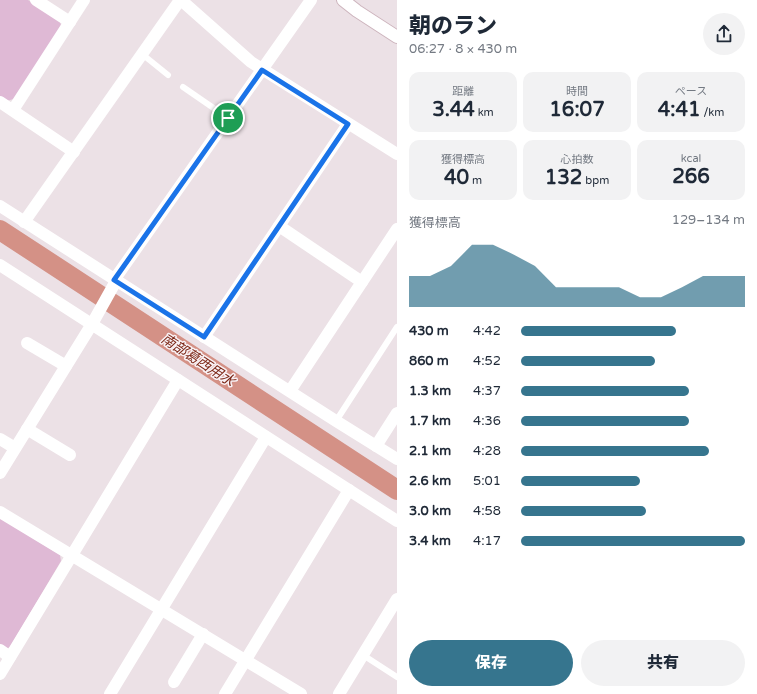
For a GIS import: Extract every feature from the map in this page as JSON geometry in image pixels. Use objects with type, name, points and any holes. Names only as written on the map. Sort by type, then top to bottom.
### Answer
[{"type":"street","points":[[36,0],[70,22]]},
{"type":"street","points":[[13,110],[84,0]]},
{"type":"street","points":[[24,222],[180,0],[262,70],[397,154]]},
{"type":"street","points":[[0,473],[92,324],[115,281],[310,0]]},
{"type":"street","points":[[343,0],[397,37]]},
{"type":"street","points":[[0,102],[74,152]]},
{"type":"street","points":[[204,337],[348,124]]},
{"type":"street","points":[[0,206],[115,281],[290,391],[336,422],[397,459]]},
{"type":"street","points":[[279,226],[362,282]]},
{"type":"street","points":[[290,391],[397,229]]},
{"type":"street","points":[[0,265],[397,521]]},
{"type":"street","points":[[27,343],[66,366]]},
{"type":"street","points":[[0,674],[5,653],[72,556],[178,380]]},
{"type":"street","points":[[376,446],[397,413]]},
{"type":"street","points":[[27,429],[70,455]]},
{"type":"street","points":[[110,694],[266,437]]},
{"type":"street","points":[[0,439],[15,448]]},
{"type":"street","points":[[225,694],[349,490]]},
{"type":"street","points":[[0,512],[301,694]]},
{"type":"street","points":[[339,694],[397,599]]},
{"type":"street","points":[[174,682],[203,634]]},
{"type":"lane","points":[[142,54],[168,75]]},
{"type":"lane","points":[[183,88],[228,118]]},
{"type":"lane","points":[[336,422],[397,327]]},
{"type":"lane","points":[[363,656],[397,677]]},
{"type":"shaded area","points":[[0,0],[28,0],[60,21],[61,26],[14,99],[6,101],[0,97]]},
{"type":"shaded area","points":[[0,518],[60,555],[61,561],[10,647],[6,649],[0,645]]},
{"type":"waterway","name":"南部葛西用水","points":[[0,230],[397,490]]},
{"type":"route","points":[[262,70],[348,124],[204,337],[114,280],[228,118],[262,70]]}]
